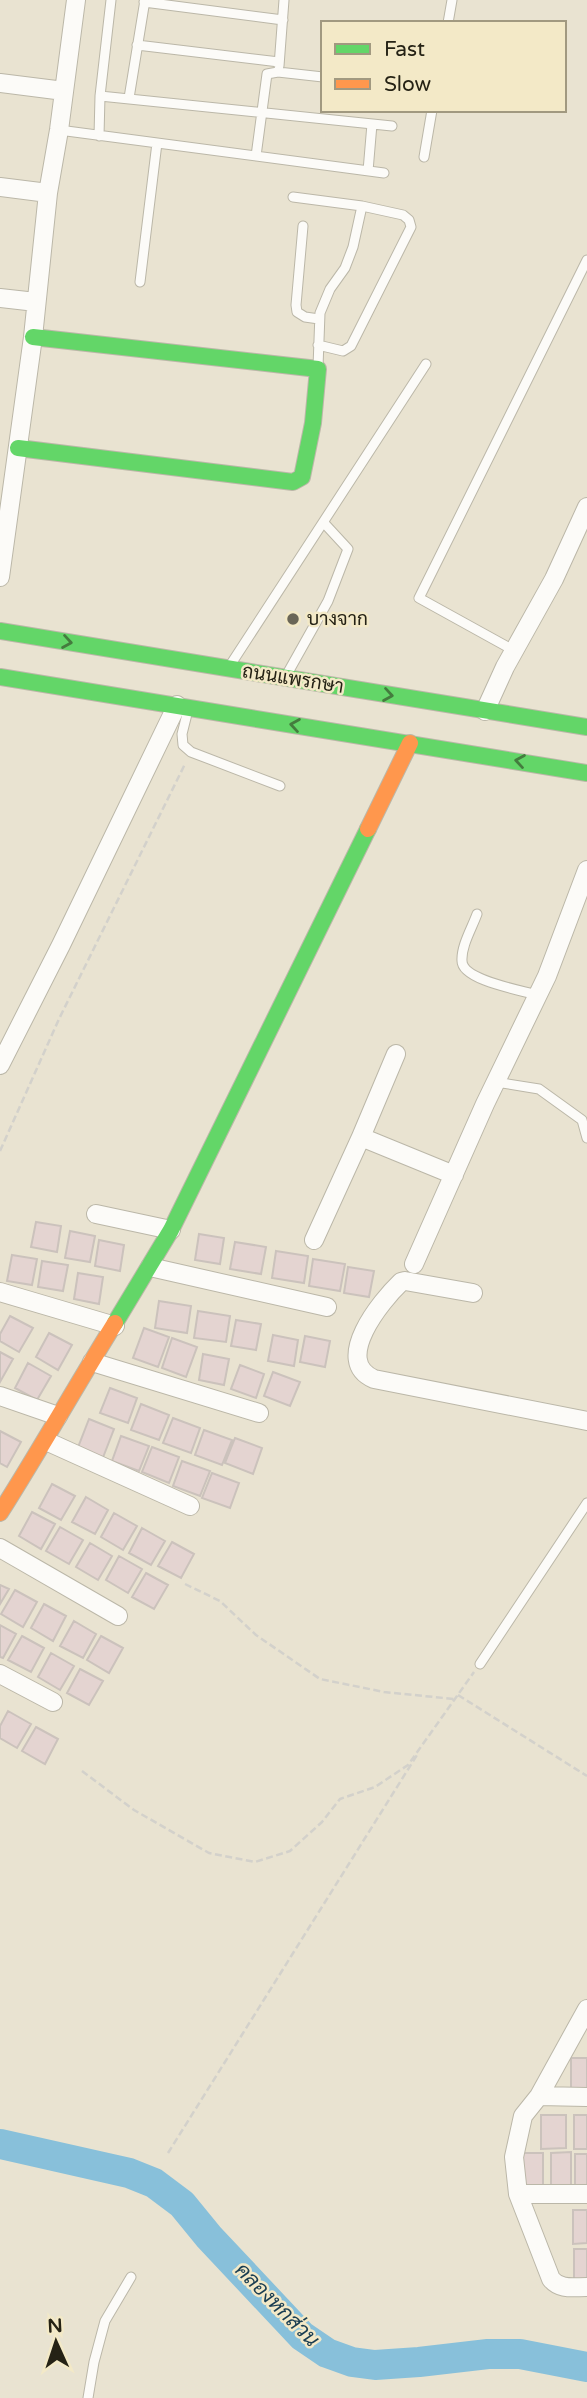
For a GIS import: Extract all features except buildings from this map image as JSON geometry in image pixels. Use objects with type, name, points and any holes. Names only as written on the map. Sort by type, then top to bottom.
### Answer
[{"type":"street","points":[[0,576],[4,526],[18,448],[48,193],[76,0]]},
{"type":"street","points":[[0,83],[64,91]]},
{"type":"street","points":[[0,187],[48,193]]},
{"type":"street","points":[[0,298],[36,302]]},
{"type":"street","points":[[18,448],[293,482],[302,477],[308,453],[318,369],[33,337]]},
{"type":"street","points":[[485,711],[554,579],[587,507]]},
{"type":"street","name":"ถนนแพรกษา","points":[[0,631],[587,727]]},
{"type":"street","points":[[0,677],[587,773]]},
{"type":"street","points":[[0,1065],[182,706]]},
{"type":"street","points":[[0,1512],[46,1441],[58,1416],[171,1230],[410,743]]},
{"type":"street","points":[[414,1264],[547,976],[587,870]]},
{"type":"street","points":[[314,1240],[396,1054]]},
{"type":"street","points":[[361,1137],[454,1175]]},
{"type":"street","points":[[96,1214],[171,1230]]},
{"type":"street","points":[[150,1267],[327,1307]]},
{"type":"street","points":[[473,1293],[401,1282],[381,1304],[362,1338],[356,1355],[361,1371],[374,1379],[587,1421]]},
{"type":"street","points":[[0,1292],[115,1326]]},
{"type":"street","points":[[92,1362],[259,1413]]},
{"type":"street","points":[[0,1396],[58,1416]]},
{"type":"street","points":[[46,1441],[190,1506]]},
{"type":"street","points":[[0,1548],[118,1616]]},
{"type":"street","points":[[0,1674],[54,1702]]},
{"type":"street","points":[[587,2010],[539,2096],[523,2116],[514,2157],[518,2194],[551,2279],[562,2287],[587,2287]]},
{"type":"street","points":[[539,2096],[587,2096]]},
{"type":"street","points":[[518,2194],[587,2194]]},
{"type":"lane","points":[[99,136],[100,96],[111,0]]},
{"type":"lane","points":[[279,67],[284,0]]},
{"type":"lane","points":[[448,21],[452,0]]},
{"type":"lane","points":[[129,98],[145,1],[283,20]]},
{"type":"lane","points":[[137,45],[321,76]]},
{"type":"lane","points":[[256,156],[267,74],[279,67]]},
{"type":"lane","points":[[100,96],[393,126]]},
{"type":"lane","points":[[424,157],[432,112]]},
{"type":"lane","points":[[368,171],[372,124]]},
{"type":"lane","points":[[59,130],[384,173]]},
{"type":"lane","points":[[140,282],[157,143]]},
{"type":"lane","points":[[293,197],[362,206],[403,215],[409,220],[411,227],[351,346],[343,351],[318,345]]},
{"type":"lane","points":[[318,369],[319,319],[330,289],[349,258],[362,206]]},
{"type":"lane","points":[[303,226],[297,312],[305,317],[319,319]]},
{"type":"lane","points":[[515,650],[419,597],[587,260]]},
{"type":"lane","points":[[228,669],[426,363]]},
{"type":"lane","points":[[285,678],[328,601],[348,549],[324,523]]},
{"type":"lane","points":[[182,706],[183,745],[191,752],[280,786]]},
{"type":"lane","points":[[477,914],[461,958],[463,968],[472,976],[537,995]]},
{"type":"lane","points":[[496,1082],[539,1089],[582,1120],[587,1138]]},
{"type":"lane","points":[[480,1664],[587,1503]]},
{"type":"lane","points":[[88,2398],[93,2362],[105,2321],[131,2277]]},
{"type":"path","points":[[0,1151],[59,1019],[191,752]]},
{"type":"path","points":[[185,1584],[220,1601],[256,1635],[320,1679],[384,1692],[454,1699]]},
{"type":"path","points":[[168,2153],[434,1729],[480,1664]]},
{"type":"path","points":[[458,1695],[587,1776]]},
{"type":"path","points":[[82,1771],[134,1810],[209,1853],[255,1862],[290,1851],[322,1822],[340,1799],[376,1787],[408,1765],[434,1729]]},
{"type":"waterway","name":"คลองหกส่วน","points":[[0,2144],[129,2173],[154,2183],[182,2204],[209,2237],[302,2336],[327,2353],[352,2362],[375,2365],[488,2354],[520,2354],[587,2367]]},
{"type":"traffic: fast","points":[[18,448],[293,482],[302,477],[313,423],[318,369],[33,337]]},
{"type":"traffic: fast","points":[[0,631],[587,727]]},
{"type":"traffic: fast","points":[[0,677],[587,773]]},
{"type":"traffic: fast","points":[[115,1323],[171,1230],[368,829]]},
{"type":"traffic: slow","points":[[368,829],[410,743]]},
{"type":"traffic: slow","points":[[0,1513],[115,1323]]},
{"type":"place","name":"บางจาก","points":[[293,619]]}]
